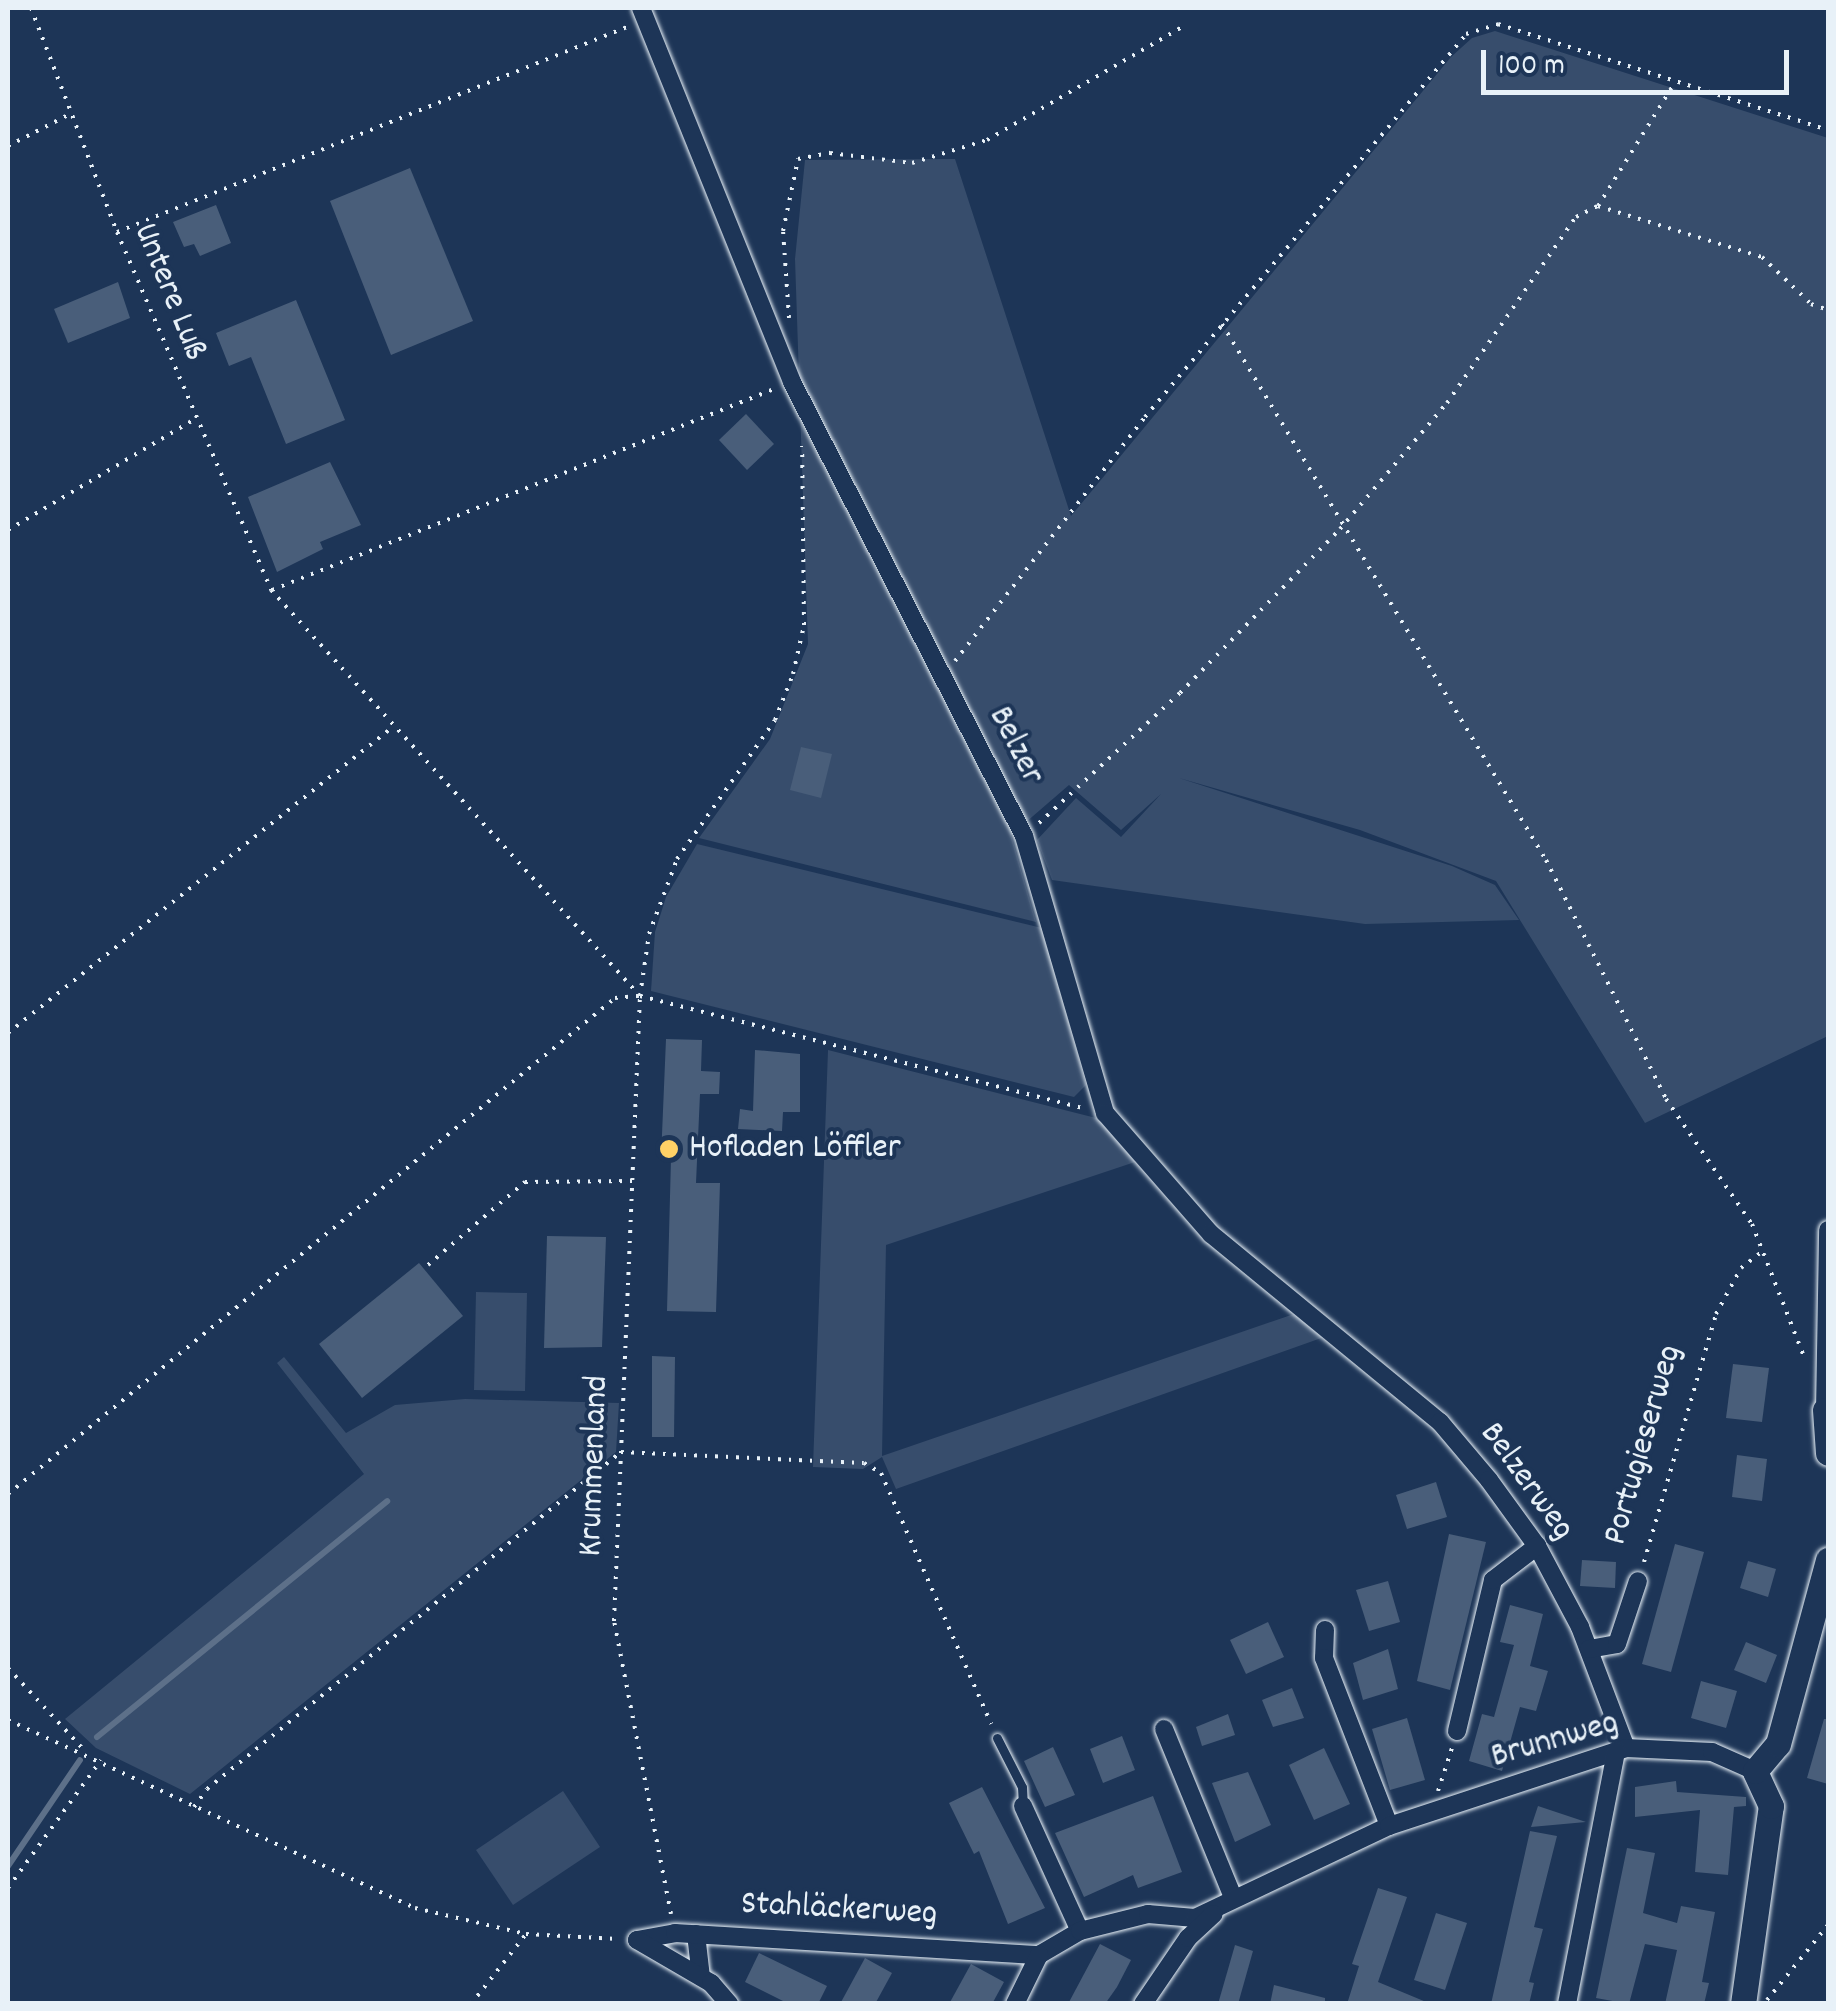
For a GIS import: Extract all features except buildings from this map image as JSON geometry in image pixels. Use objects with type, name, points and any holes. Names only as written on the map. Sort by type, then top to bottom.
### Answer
[{"type":"street","name":"Belzer","points":[[643,13],[792,382],[1024,836],[1105,1114],[1210,1234],[1440,1422]]},
{"type":"street","points":[[1828,1230],[1828,1453]]},
{"type":"street","name":"Belzerweg","points":[[1440,1422],[1537,1546],[1588,1649],[1621,1749]]},
{"type":"street","name":"Brunnweg","points":[[1457,1732],[1494,1580],[1537,1546]]},
{"type":"street","points":[[1743,2004],[1771,1806],[1755,1772],[1778,1744],[1828,1560]]},
{"type":"street","name":"Portugieserweg","points":[[1588,1649],[1617,1644],[1638,1581]]},
{"type":"street","points":[[1325,1630],[1324,1658],[1388,1826]]},
{"type":"street","points":[[1164,1729],[1233,1897]]},
{"type":"street","points":[[1567,2004],[1621,1749]]},
{"type":"street","name":"Brunnweg","points":[[1038,1955],[1080,1930],[1148,1914],[1195,1918],[1388,1826],[1621,1749],[1712,1752],[1755,1772]]},
{"type":"street","points":[[1023,1806],[1080,1930]]},
{"type":"street","name":"Brunnweg","points":[[1143,2004],[1188,1938],[1233,1897]]},
{"type":"street","name":"Stahläckerweg","points":[[637,1940],[675,1933],[1038,1955]]},
{"type":"street","points":[[696,1934],[701,1977]]},
{"type":"street","points":[[637,1940],[701,1977],[729,2004]]},
{"type":"street","points":[[1015,2004],[1038,1955]]},
{"type":"lane","points":[[997,1738],[1022,1787],[1023,1806]]},
{"type":"path","name":"Untere Luß","points":[[31,8],[116,232],[271,590],[640,996]]},
{"type":"path","points":[[116,232],[643,13]]},
{"type":"path","points":[[944,677],[1012,582],[1466,34],[1498,24],[1674,84],[1828,130]]},
{"type":"path","points":[[789,325],[784,231],[798,160],[830,152],[912,162],[987,140],[1182,27]]},
{"type":"path","points":[[1024,836],[1180,693],[1340,529],[1447,403],[1576,217],[1598,206],[1674,84]]},
{"type":"path","points":[[8,146],[72,113]]},
{"type":"path","points":[[1598,206],[1762,257],[1811,304],[1828,310]]},
{"type":"path","points":[[1222,324],[1340,529],[1546,860],[1666,1099],[1763,1251],[1811,1374]]},
{"type":"path","points":[[271,590],[792,382]]},
{"type":"path","points":[[8,530],[194,419]]},
{"type":"path","name":"Krummenland","points":[[675,1933],[614,1621],[640,996],[649,934],[677,859],[775,720],[793,674],[804,625],[802,437]]},
{"type":"path","points":[[8,1033],[392,727]]},
{"type":"path","points":[[8,1494],[615,998],[640,996],[1105,1114]]},
{"type":"path","points":[[428,1265],[525,1182],[632,1182]]},
{"type":"path","name":"Portugieserweg","points":[[1638,1581],[1716,1314],[1741,1268],[1763,1251]]},
{"type":"path","points":[[194,1807],[206,1789],[621,1452],[864,1463],[881,1473],[997,1738]]},
{"type":"path","points":[[8,1668],[86,1752]]},
{"type":"path","points":[[8,1720],[86,1752],[194,1807],[415,1908],[526,1934],[637,1940]]},
{"type":"path","name":"Brunnweg","points":[[1432,1810],[1457,1732]]},
{"type":"path","points":[[8,1888],[101,1760]]},
{"type":"path","points":[[1764,2004],[1828,1925]]},
{"type":"path","points":[[471,2004],[526,1934]]},
{"type":"shaded area","points":[[1495,31],[1828,138],[1828,1036],[1645,1123],[1496,881],[1360,830],[1179,778],[1452,866],[1495,885],[1519,920],[1365,924],[1052,880],[1037,840],[1076,798],[1121,837],[1161,794],[1121,830],[1069,785],[1011,835],[1036,922],[699,838],[770,739],[808,644],[795,259],[805,160],[955,159],[1071,516],[1451,57],[1472,38]]},
{"type":"shaded area","points":[[697,844],[1042,928],[1086,1085],[1074,1097],[651,991],[655,932],[666,897]]},
{"type":"shaded area","points":[[828,1050],[1100,1119],[1135,1162],[886,1245],[882,1456],[1297,1313],[1327,1336],[896,1489],[882,1457],[863,1469],[813,1467]]},
{"type":"shaded area","points":[[476,1292],[527,1293],[525,1391],[474,1390]]},
{"type":"shaded area","points":[[284,1357],[346,1433],[395,1405],[465,1399],[619,1403],[616,1452],[190,1794],[96,1748],[65,1719],[364,1474],[277,1363]]},
{"type":"shaded area","points":[[563,1791],[600,1847],[513,1905],[476,1850]]},
{"type":"waterway","points":[[97,1737],[387,1501]]},
{"type":"waterway","points":[[8,1866],[80,1760]]},
{"type":"place","name":"Hofladen Löffler","points":[[669,1149]]}]
